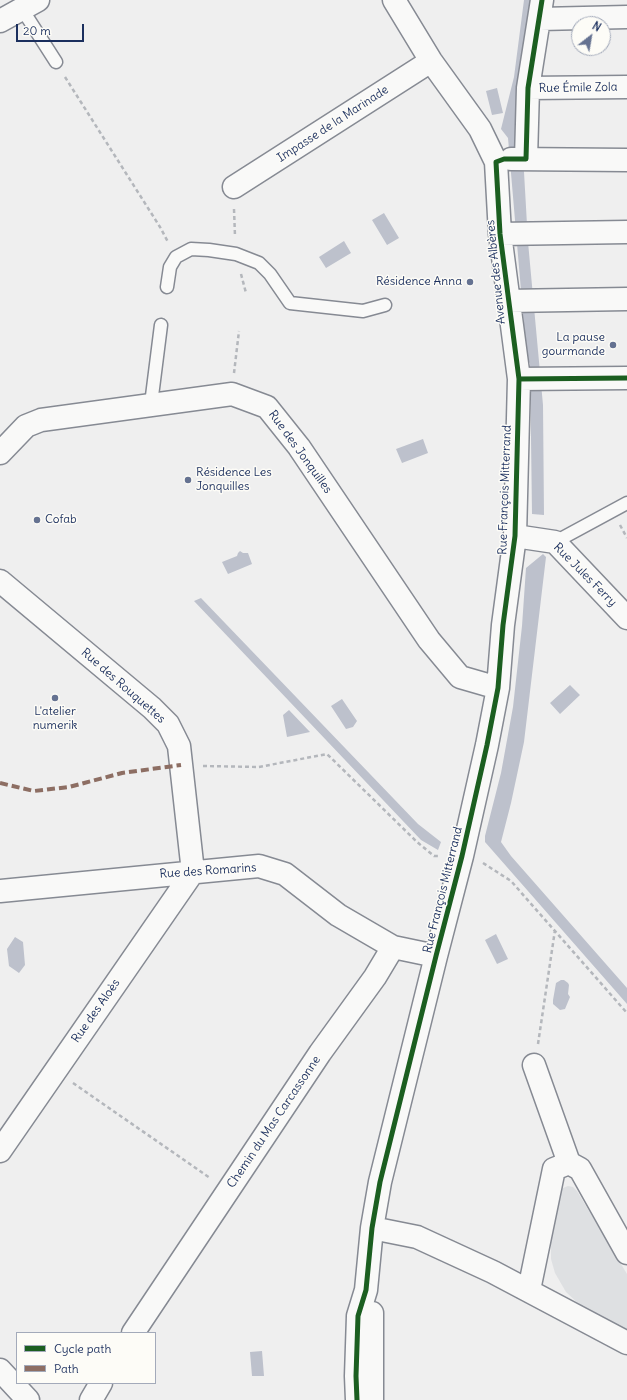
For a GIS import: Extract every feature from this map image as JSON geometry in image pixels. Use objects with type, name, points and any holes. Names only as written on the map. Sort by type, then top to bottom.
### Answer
[{"type":"street","name":"Avenue des Albères","points":[[394,0],[431,61],[480,129],[496,162],[500,234],[519,379]]},
{"type":"street","points":[[0,21],[30,4]]},
{"type":"street","points":[[526,159],[528,88],[541,10],[627,17]]},
{"type":"street","name":"Impasse de la Marinade","points":[[234,194],[431,61]]},
{"type":"street","name":"Rue Émile Zola","points":[[528,88],[627,87]]},
{"type":"street","points":[[496,162],[526,159],[627,160]]},
{"type":"street","points":[[500,234],[627,232]]},
{"type":"street","points":[[508,301],[627,299]]},
{"type":"street","points":[[519,379],[627,378]]},
{"type":"street","name":"Rue François Mitterrand","points":[[357,1400],[356,1376],[358,1316],[366,1290],[372,1228],[380,1182],[436,956],[471,859],[487,745],[498,688],[503,625],[515,536],[519,379]]},
{"type":"street","name":"Rue des Jonquilles","points":[[0,453],[26,426],[41,420],[232,394],[267,407],[299,447],[429,640],[460,677],[498,688]]},
{"type":"street","name":"Rue Jules Ferry","points":[[515,536],[555,542],[627,618]]},
{"type":"street","name":"Rue des Rouquettes","points":[[0,581],[152,708],[168,724],[179,746],[193,872]]},
{"type":"street","name":"Rue des Romarins","points":[[0,891],[259,866],[285,874],[338,915],[394,947]]},
{"type":"street","name":"Rue des Aloès","points":[[0,1151],[193,872]]},
{"type":"street","points":[[394,947],[436,956]]},
{"type":"street","name":"Chemin du Mas Carcassonne","points":[[134,1332],[320,1054],[375,977],[394,947]]},
{"type":"street","points":[[534,1065],[569,1163],[580,1169],[627,1253]]},
{"type":"street","points":[[529,1290],[554,1169],[569,1163]]},
{"type":"street","points":[[372,1228],[417,1237],[529,1290],[627,1343]]},
{"type":"street","name":"Rue François Mitterrand","points":[[366,1290],[373,1314],[372,1400]]},
{"type":"street","points":[[0,1370],[28,1400]]},
{"type":"street","points":[[91,1400],[100,1384]]},
{"type":"lane","points":[[30,4],[56,62]]},
{"type":"lane","points":[[167,287],[170,267],[176,257],[191,249],[236,254],[259,263],[270,274],[290,303],[362,312],[385,305]]},
{"type":"lane","points":[[151,404],[161,325]]},
{"type":"lane","points":[[555,542],[627,502]]},
{"type":"path","points":[[56,62],[160,227]]},
{"type":"path","points":[[234,194],[236,254]]},
{"type":"path","points":[[232,394],[240,331]]},
{"type":"path","points":[[181,765],[259,767],[327,754],[416,842],[434,856],[471,859],[511,881],[627,1013]]},
{"type":"path","points":[[534,1065],[555,930]]},
{"type":"path","points":[[55,1071],[228,1191]]},
{"type":"shaded area","points":[[524,0],[536,0],[517,138],[524,172],[528,242],[543,405],[544,515],[532,514],[530,363],[527,361],[508,138],[501,129],[514,77]]},
{"type":"shaded area","points":[[497,88],[503,113],[492,115],[486,91]]},
{"type":"shaded area","points":[[384,213],[399,238],[387,245],[372,220]]},
{"type":"shaded area","points":[[344,241],[351,253],[326,268],[319,257]]},
{"type":"shaded area","points":[[423,439],[428,453],[402,463],[396,449]]},
{"type":"shaded area","points":[[240,551],[243,553],[248,553],[252,564],[228,574],[222,562],[237,556]]},
{"type":"shaded area","points":[[543,554],[546,557],[524,742],[501,842],[511,856],[627,988],[627,1004],[485,842],[485,836],[501,773],[513,707],[522,626],[526,568]]},
{"type":"shaded area","points":[[201,598],[418,824],[441,842],[438,850],[421,840],[194,601]]},
{"type":"shaded area","points":[[570,685],[580,695],[560,714],[550,703]]},
{"type":"shaded area","points":[[342,699],[357,721],[353,727],[346,729],[331,706]]},
{"type":"shaded area","points":[[289,710],[310,732],[287,737],[283,715]]},
{"type":"shaded area","points":[[496,934],[508,959],[497,964],[485,940]]},
{"type":"shaded area","points":[[15,937],[23,942],[25,965],[19,973],[9,966],[7,949]]},
{"type":"shaded area","points":[[561,980],[568,983],[568,994],[570,997],[565,1009],[560,1010],[553,1004],[553,1000],[556,983]]},
{"type":"shaded area","points":[[568,1186],[573,1187],[577,1191],[627,1274],[627,1331],[581,1306],[566,1292],[555,1273],[551,1259],[551,1227],[556,1196],[563,1188]]},
{"type":"shaded area","points":[[262,1351],[264,1376],[252,1376],[250,1352]]},
{"type":"marked path","points":[[0,783],[34,791],[69,787],[122,773],[181,765]]},
{"type":"cycle path","points":[[357,1400],[356,1376],[358,1316],[366,1290],[372,1228],[380,1182],[462,856],[498,688],[503,625],[515,536],[519,379],[500,234],[496,162],[504,159],[526,159],[528,88],[542,0]]},
{"type":"cycle path","points":[[519,379],[627,378]]},
{"type":"place","name":"Résidence Anna","points":[[470,282]]},
{"type":"place","name":"La pause gourmande","points":[[613,345]]},
{"type":"place","name":"Résidence Les Jonquilles","points":[[188,480]]},
{"type":"place","name":"Cofab","points":[[37,520]]},
{"type":"place","name":"L'atelier numerik","points":[[55,698]]}]
